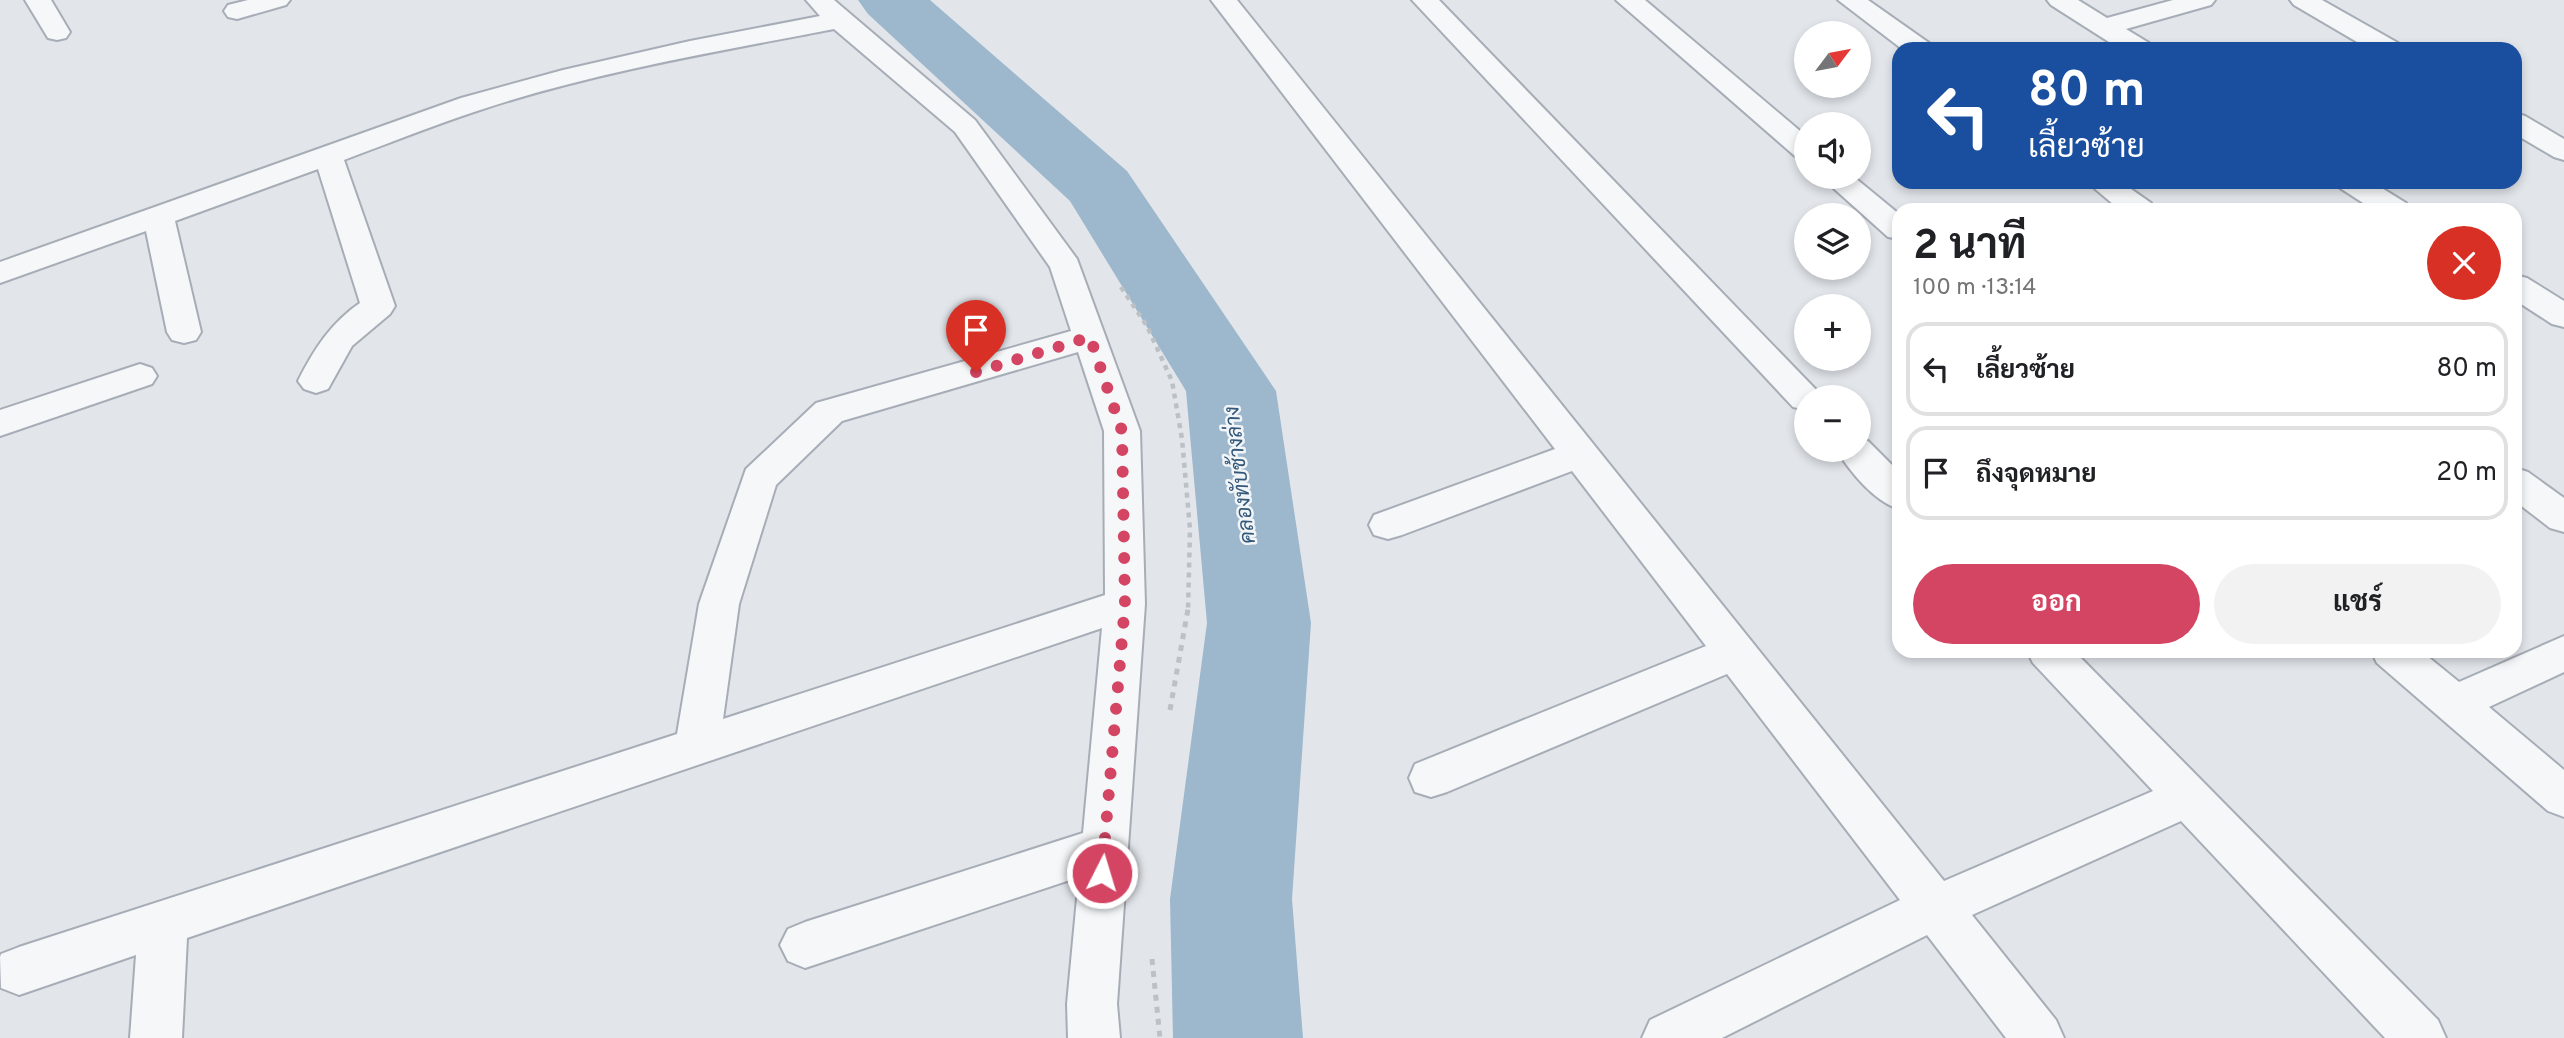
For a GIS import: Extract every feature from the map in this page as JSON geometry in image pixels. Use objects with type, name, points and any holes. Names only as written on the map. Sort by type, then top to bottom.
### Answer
[{"type":"street","points":[[38,0],[57,33]]},
{"type":"street","points":[[237,11],[277,0]]},
{"type":"street","points":[[1224,0],[2038,1038]]},
{"type":"street","points":[[1425,0],[1794,385]]},
{"type":"street","points":[[1629,0],[1794,141]]},
{"type":"street","points":[[1851,0],[1909,42]]},
{"type":"street","points":[[2060,0],[2127,42]]},
{"type":"street","points":[[2104,27],[2202,0]]},
{"type":"street","points":[[2303,0],[2376,42]]},
{"type":"street","points":[[0,273],[471,104],[563,78],[690,49],[829,10],[965,126],[1066,266],[1122,431],[1125,604],[1092,1004],[1094,1038]]},
{"type":"street","points":[[2522,126],[2564,151]]},
{"type":"street","points":[[316,382],[331,349],[348,327],[378,306],[328,155]]},
{"type":"street","points":[[1850,189],[1892,224]]},
{"type":"street","points":[[2112,189],[2130,203]]},
{"type":"street","points":[[2362,189],[2384,203]]},
{"type":"street","points":[[158,216],[184,332]]},
{"type":"street","points":[[2522,289],[2564,316]]},
{"type":"street","points":[[697,746],[719,604],[759,479],[829,412],[1090,337]]},
{"type":"street","points":[[0,424],[140,376]]},
{"type":"street","points":[[1388,525],[1579,454]]},
{"type":"street","points":[[1867,462],[1892,488]]},
{"type":"street","points":[[2522,487],[2564,518]]},
{"type":"street","points":[[19,971],[1125,604]]},
{"type":"street","points":[[1431,778],[1735,652]]},
{"type":"street","points":[[2454,704],[2564,653]]},
{"type":"street","points":[[2055,658],[2420,1038]]},
{"type":"street","points":[[2400,658],[2564,797]]},
{"type":"street","points":[[1668,1038],[1891,927],[2188,797]]},
{"type":"street","points":[[805,945],[1105,847]]},
{"type":"street","points":[[156,1038],[163,923]]},
{"type":"waterway","name":"คลองทับช้างล่าง","points":[[891,0],[1100,187],[1231,391],[1259,623],[1231,899],[1238,1038]]},
{"type":"route","points":[[976,372],[1090,337],[1122,431],[1125,604],[1102,873]]}]
